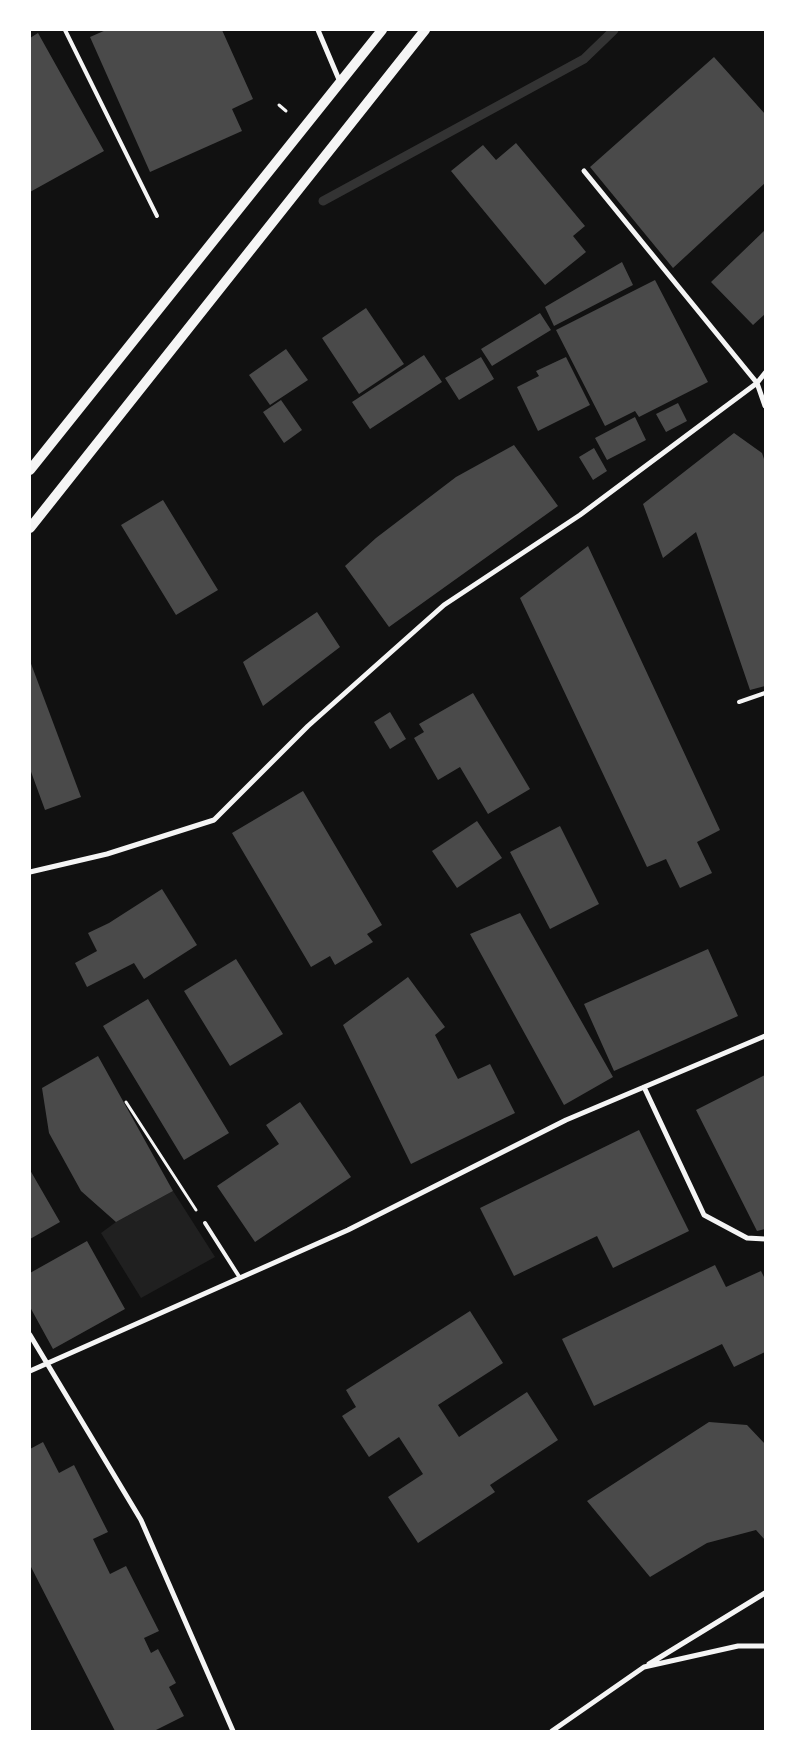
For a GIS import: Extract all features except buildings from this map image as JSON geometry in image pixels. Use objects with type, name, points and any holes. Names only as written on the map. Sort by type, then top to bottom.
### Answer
[{"type":"main road","points":[[30,470],[382,30]]},
{"type":"main road","points":[[30,528],[426,30]]},
{"type":"street","points":[[318,30],[340,82]]},
{"type":"street","points":[[584,171],[757,383],[765,406]]},
{"type":"street","points":[[30,872],[107,854],[214,820],[308,726],[444,605],[580,516],[757,383],[765,374]]},
{"type":"street","points":[[30,1371],[348,1230],[566,1120],[765,1036]]},
{"type":"street","points":[[644,1087],[704,1215],[747,1238],[765,1239]]},
{"type":"street","points":[[30,1335],[141,1520],[233,1731]]},
{"type":"street","points":[[552,1731],[644,1667],[765,1593]]},
{"type":"street","points":[[644,1667],[738,1646],[765,1646]]},
{"type":"lane","points":[[65,30],[157,216]]},
{"type":"lane","points":[[739,702],[765,693]]},
{"type":"lane","points":[[205,1223],[240,1278]]},
{"type":"path","points":[[279,105],[286,111]]},
{"type":"path","points":[[126,1102],[205,1223]]},
{"type":"shaded area","points":[[173,1191],[215,1257],[141,1298],[101,1233],[116,1222]]},
{"type":"waterway","points":[[323,201],[584,59],[614,30]]}]
